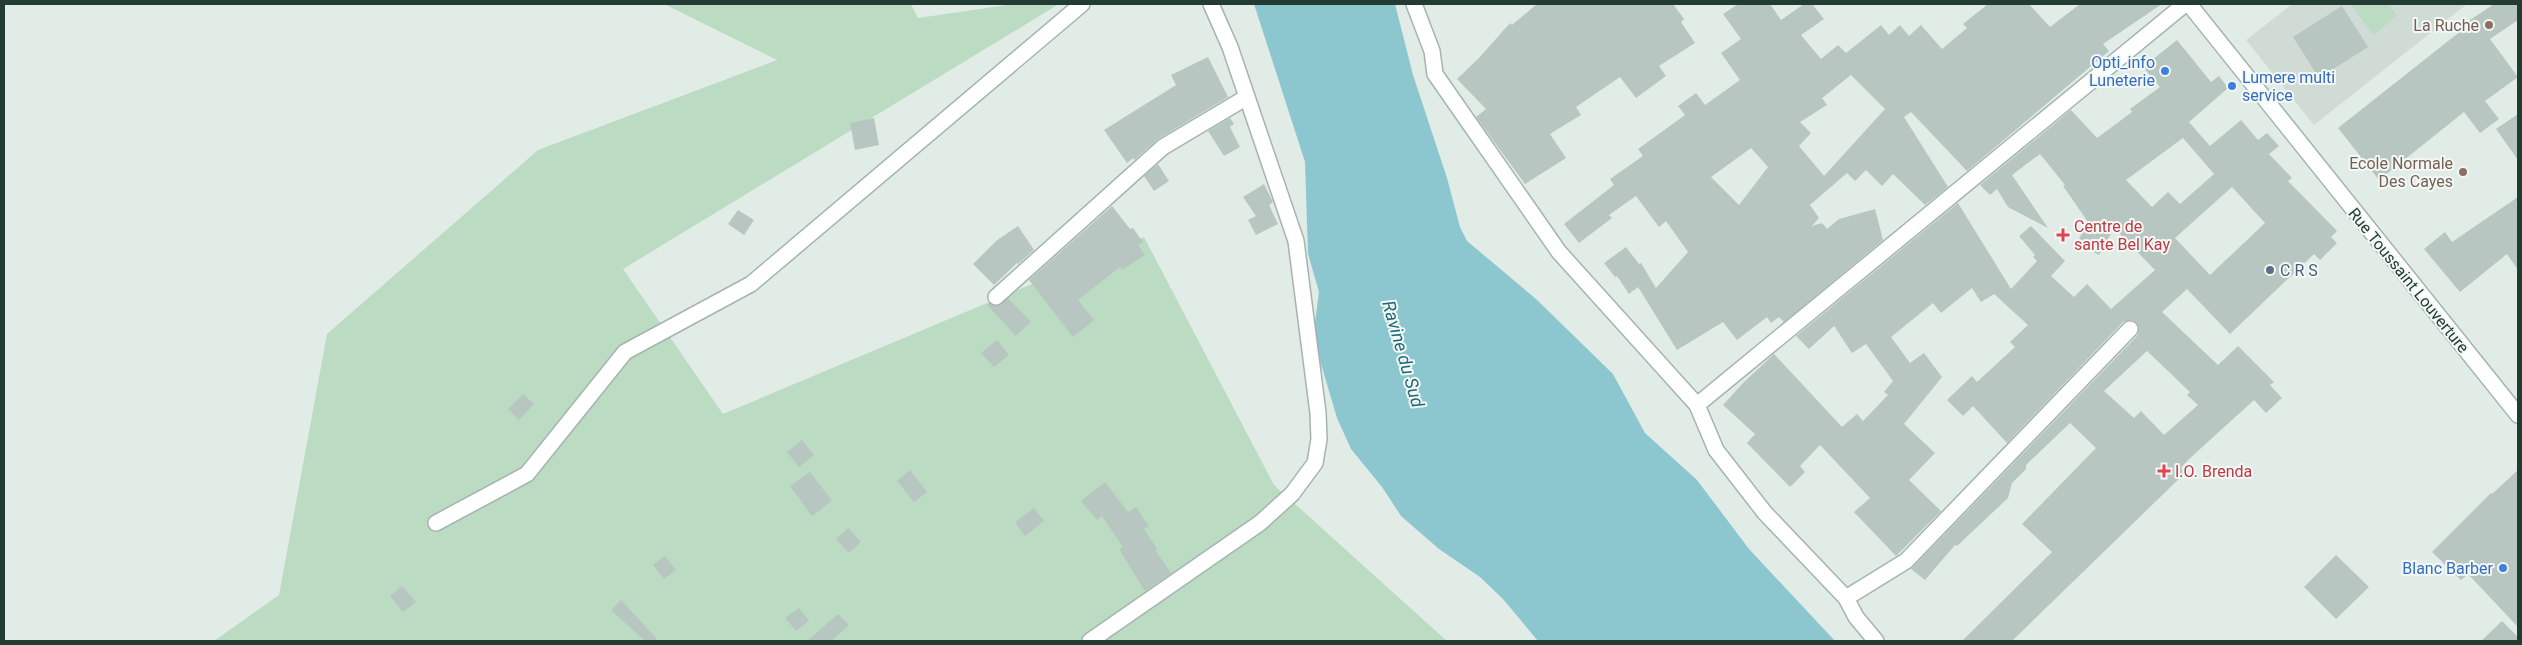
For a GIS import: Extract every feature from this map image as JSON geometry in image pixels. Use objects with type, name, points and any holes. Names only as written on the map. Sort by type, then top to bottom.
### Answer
[{"type":"street","points":[[436,523],[528,474],[625,352],[751,284],[1082,4]]},
{"type":"street","points":[[1090,641],[1260,523],[1292,494],[1315,463],[1319,439],[1318,413],[1296,241],[1230,47],[1212,4]]},
{"type":"street","points":[[1414,4],[1432,51],[1435,74],[1559,252],[1697,405],[1716,450],[1765,513],[1846,598],[1856,618],[1876,641]]},
{"type":"street","points":[[1697,405],[2185,4]]},
{"type":"street","name":"Rue Toussaint Louverture","points":[[2189,4],[2518,415]]},
{"type":"street","points":[[996,297],[1163,147],[1247,97]]},
{"type":"street","points":[[1846,598],[1906,560],[2130,329]]},
{"type":"shaded area","points":[[2292,4],[2467,4],[2314,125],[2246,40]]},
{"type":"green space","points":[[664,4],[911,4],[918,18],[1014,4],[1059,4],[623,269],[723,414],[1144,237],[1274,485],[1447,641],[214,641],[279,595],[327,334],[538,150],[777,60]]},
{"type":"green space","points":[[2351,4],[2389,4],[2397,16],[2373,35]]},
{"type":"water","name":"Ravine du Sud","points":[[1254,4],[1395,4],[1413,75],[1447,178],[1460,227],[1467,241],[1536,299],[1613,374],[1645,433],[1697,480],[1749,549],[1835,641],[1538,641],[1503,599],[1480,577],[1439,549],[1401,516],[1382,487],[1351,449],[1337,418],[1313,337],[1319,292],[1308,254],[1305,162]]},
{"type":"building","points":[[1537,4],[1673,4],[1684,19],[1681,22],[1695,43],[1659,66],[1666,76],[1636,98],[1620,77],[1576,107],[1581,115],[1550,134],[1566,158],[1525,184],[1476,117],[1486,109],[1457,79],[1479,58],[1510,23],[1512,25]]},
{"type":"building","points":[[1738,4],[1770,4],[1781,20],[1804,4],[1812,4],[1824,19],[1801,35],[1821,59],[1838,45],[1846,53],[1881,25],[1889,35],[1900,25],[1909,36],[1921,25],[1942,49],[1967,28],[1963,24],[1988,4],[2029,4],[2050,27],[2080,4],[2162,4],[2103,44],[2109,51],[1967,171],[1911,112],[1904,117],[1948,187],[1925,205],[1893,174],[1882,186],[1866,170],[1855,181],[1847,173],[1810,205],[1819,218],[1812,226],[1822,223],[1827,229],[1839,219],[1875,209],[1883,240],[1784,322],[1779,317],[1771,323],[1767,317],[1737,340],[1723,322],[1677,350],[1638,287],[1629,294],[1617,276],[1615,277],[1604,263],[1626,247],[1639,264],[1641,263],[1656,288],[1688,252],[1666,221],[1659,227],[1636,196],[1609,215],[1612,218],[1579,243],[1564,224],[1614,185],[1610,179],[1643,156],[1638,149],[1685,115],[1678,106],[1696,93],[1705,105],[1740,80],[1721,53],[1741,39],[1723,14]],"holes":[[[1851,75],[1885,109],[1824,176],[1799,146],[1811,133],[1800,122],[1827,105],[1822,98]],[[1751,148],[1768,167],[1739,205],[1711,177]]]},
{"type":"building","points":[[2494,4],[2518,4],[2518,20],[2490,39],[2518,77],[2485,101],[2499,119],[2480,133],[2464,112],[2379,180],[2338,128],[2466,27],[2464,24]]},
{"type":"building","points":[[2342,6],[2368,47],[2319,78],[2293,37]]},
{"type":"building","points":[[2177,40],[2211,82],[2219,76],[2228,88],[2189,122],[2210,146],[2241,120],[2258,140],[2267,133],[2279,146],[2269,154],[2292,178],[2288,181],[2337,231],[2331,237],[2337,243],[2320,260],[2314,254],[2230,334],[2187,289],[2162,312],[2218,365],[2238,346],[2274,382],[2270,385],[2282,398],[2266,413],[2254,400],[2188,460],[2181,468],[2185,473],[2012,641],[1962,641],[2052,552],[2022,524],[2096,448],[2070,423],[2026,465],[2026,469],[2012,483],[2008,498],[1957,546],[1955,545],[1925,580],[1911,569],[2137,336],[2139,331],[2137,323],[2132,320],[2123,322],[2007,443],[1973,406],[1963,416],[1947,400],[1972,376],[1977,382],[2015,347],[2010,342],[2028,325],[1994,294],[1981,302],[1972,288],[1941,313],[1933,303],[1891,337],[1910,363],[1924,353],[1942,377],[1904,424],[1935,453],[1909,480],[1941,511],[1896,556],[1854,512],[1870,498],[1820,445],[1800,466],[1805,472],[1790,487],[1747,443],[1755,434],[1723,405],[1774,354],[1842,427],[1857,414],[1863,421],[1888,395],[1884,392],[1893,381],[1866,344],[1852,353],[1834,326],[1809,349],[1796,336],[1958,203],[2011,289],[2037,261],[2033,257],[2035,255],[2019,236],[2031,226],[2065,261],[2051,276],[2074,297],[2087,284],[2111,309],[2155,270],[2114,228],[2099,255],[2077,243],[2088,222],[2063,186],[2065,185],[2040,154],[2012,175],[2048,228],[2008,207],[1997,189],[1990,195],[1980,185],[2071,110],[2097,138],[2132,112],[2130,109],[2160,87],[2143,67]],"holes":[[[2183,138],[2214,174],[2180,204],[2168,192],[2152,207],[2126,180]],[[2232,187],[2265,223],[2210,275],[2175,238]],[[2147,351],[2190,392],[2187,395],[2198,405],[2164,435],[2141,411],[2134,418],[2104,391]]]},
{"type":"building","points":[[1208,57],[1228,97],[1158,139],[1134,160],[1133,158],[1127,163],[1104,130],[1176,85],[1171,75]]},
{"type":"building","points":[[2518,114],[2518,160],[2496,129]]},
{"type":"building","points":[[874,118],[879,145],[855,150],[850,123]]},
{"type":"building","points":[[1230,118],[1234,124],[1230,127],[1240,147],[1224,156],[1208,131]]},
{"type":"building","points":[[1158,164],[1169,181],[1154,191],[1144,176]]},
{"type":"building","points":[[1264,184],[1273,202],[1269,205],[1278,224],[1256,235],[1248,220],[1256,216],[1243,197]]},
{"type":"building","points":[[2518,197],[2518,270],[2507,254],[2460,292],[2424,249],[2445,232],[2452,242]]},
{"type":"building","points":[[1112,206],[1130,229],[1133,228],[1143,242],[1138,245],[1145,255],[1122,270],[1120,267],[1078,300],[1094,320],[1073,337],[1029,280]]},
{"type":"building","points":[[738,210],[754,220],[744,235],[728,224]]},
{"type":"building","points":[[1018,226],[1034,250],[994,285],[973,264],[996,241]]},
{"type":"building","points":[[1008,298],[1031,322],[1016,336],[987,305],[989,303],[998,306]]},
{"type":"building","points":[[997,340],[1009,355],[994,367],[981,353]]},
{"type":"building","points":[[523,394],[534,404],[519,420],[508,409]]},
{"type":"building","points":[[802,440],[814,455],[799,467],[787,452]]},
{"type":"building","points":[[910,470],[927,492],[914,502],[897,481]]},
{"type":"building","points":[[2518,470],[2518,627],[2468,574],[2461,580],[2432,552],[2491,493]]},
{"type":"building","points":[[810,472],[832,501],[812,516],[790,486]]},
{"type":"building","points":[[1105,482],[1128,512],[1136,507],[1149,526],[1144,529],[1157,549],[1155,550],[1171,573],[1145,591],[1119,549],[1123,547],[1102,516],[1097,520],[1081,501]]},
{"type":"building","points":[[1034,508],[1044,521],[1025,536],[1015,522]]},
{"type":"building","points":[[848,528],[861,542],[849,553],[836,539]]},
{"type":"building","points":[[2336,555],[2369,587],[2336,619],[2304,587]]},
{"type":"building","points":[[665,556],[676,570],[664,579],[653,565]]},
{"type":"building","points":[[402,586],[416,602],[403,612],[390,596]]},
{"type":"building","points":[[621,600],[657,639],[655,641],[645,641],[611,610]]},
{"type":"building","points":[[799,608],[809,621],[796,631],[785,618]]},
{"type":"building","points":[[838,614],[849,625],[831,641],[807,641]]},
{"type":"building","points":[[2502,621],[2518,637],[2518,641],[2481,641]]},
{"type":"place","name":"La Ruche","points":[[2489,25]]},
{"type":"place","name":"Opti_info Luneterie","points":[[2165,71]]},
{"type":"place","name":"Lumere multi service","points":[[2232,86]]},
{"type":"place","name":"Ecole Normale Des Cayes","points":[[2463,172]]},
{"type":"place","name":"Centre de sante Bel Kay","points":[[2063,235]]},
{"type":"place","name":"C R S","points":[[2270,270]]},
{"type":"place","name":"I.O. Brenda","points":[[2164,471]]},
{"type":"place","name":"Blanc Barber","points":[[2503,568]]}]
